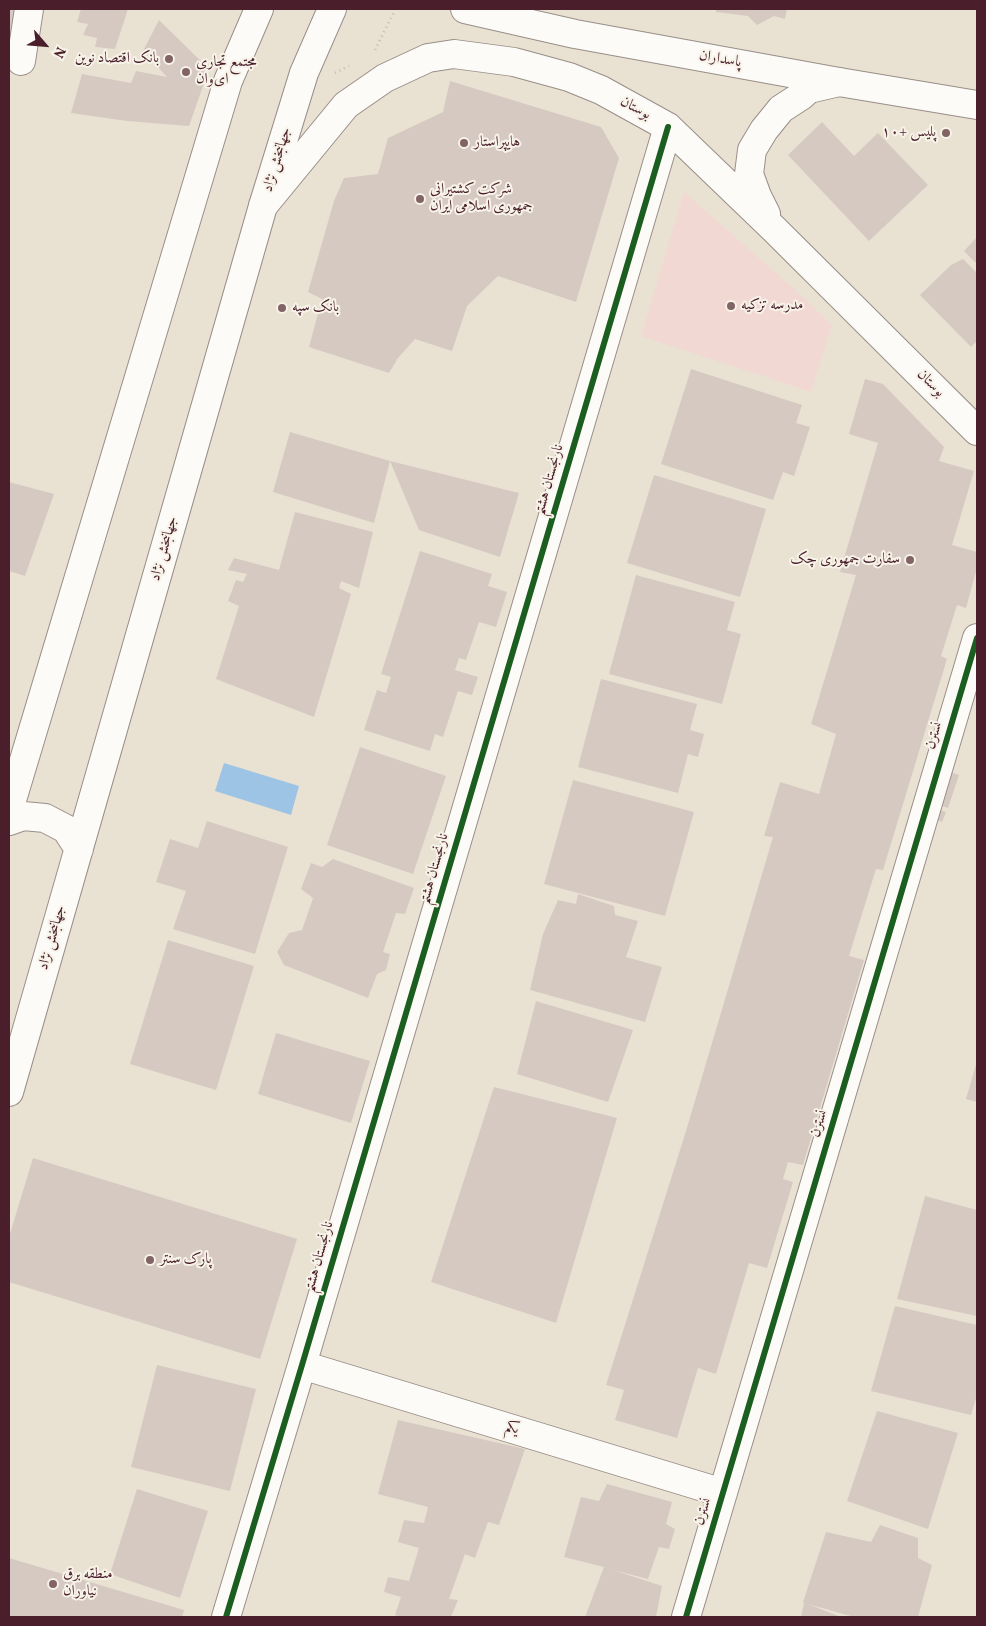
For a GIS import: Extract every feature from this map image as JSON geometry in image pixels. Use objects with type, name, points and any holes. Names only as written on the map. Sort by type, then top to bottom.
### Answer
[{"type":"street","points":[[21,61],[29,9]]},
{"type":"street","points":[[9,810],[228,81],[259,9]]},
{"type":"street","name":"جهانبخش نژاد","points":[[9,1092],[263,206],[304,73],[332,9]]},
{"type":"street","name":"پاسداران","points":[[464,9],[575,34],[839,82],[977,104]]},
{"type":"street","points":[[545,9],[575,34]]},
{"type":"street","name":"بوستان","points":[[263,206],[346,105],[385,78],[428,58],[454,54],[514,62],[569,77],[601,90],[668,127],[775,230],[977,432]]},
{"type":"street","points":[[775,230],[757,196],[749,174],[752,150],[764,130],[781,109],[809,89],[839,82]]},
{"type":"street","name":"نارنجستان هشتم","points":[[226,1617],[668,127]]},
{"type":"street","name":"نسترن","points":[[686,1617],[977,638]]},
{"type":"street","points":[[9,821],[23,816],[46,818],[66,829],[79,849]]},
{"type":"street","name":"یکم","points":[[302,1365],[723,1493]]},
{"type":"path","points":[[374,53],[394,12]]},
{"type":"path","points":[[332,74],[357,62]]},
{"type":"shaded area","name":"مدرسه تزکیه","points":[[684,192],[792,287],[832,325],[811,392],[641,336]]},
{"type":"water","points":[[224,763],[299,786],[291,815],[215,791]]},
{"type":"building","points":[[9,9],[19,9],[10,69],[9,69]]},
{"type":"building","points":[[81,9],[128,9],[115,49],[95,47],[97,38],[83,35],[88,24],[77,22]]},
{"type":"building","points":[[716,9],[787,9],[785,19],[774,16],[757,25],[748,16],[716,12]]},
{"type":"building","name":"مجتمع تجاری ای‌وان","points":[[159,20],[209,69],[189,126],[127,121],[71,113],[82,74],[131,83],[136,71],[167,77],[143,51]]},
{"type":"building","points":[[450,81],[601,127],[619,158],[576,302],[498,276],[467,306],[452,351],[415,339],[398,358],[389,373],[309,347],[322,299],[308,292],[334,201],[344,178],[378,174],[388,138],[443,112]]},
{"type":"building","points":[[822,122],[854,156],[878,133],[928,185],[869,241],[788,155]]},
{"type":"building","points":[[977,237],[977,264],[964,251]]},
{"type":"building","points":[[963,259],[977,273],[977,341],[971,347],[920,295],[951,265]]},
{"type":"building","points":[[691,369],[802,405],[796,423],[810,427],[794,476],[783,472],[773,500],[661,464]]},
{"type":"building","points":[[865,379],[883,384],[944,447],[939,461],[974,471],[952,545],[977,552],[977,568],[966,608],[957,605],[941,656],[947,659],[883,870],[876,869],[849,956],[864,960],[803,1165],[788,1162],[783,1179],[793,1182],[767,1268],[749,1263],[716,1374],[698,1368],[677,1438],[615,1420],[624,1390],[606,1385],[686,1131],[773,837],[764,836],[780,782],[819,794],[836,734],[811,724],[856,575],[840,572],[878,443],[849,434]]},
{"type":"building","points":[[290,432],[390,461],[374,523],[273,492]]},
{"type":"building","points":[[390,461],[519,493],[500,557],[419,530]]},
{"type":"building","points":[[654,475],[766,509],[740,597],[627,563]]},
{"type":"building","points":[[9,482],[54,494],[25,576],[9,571]]},
{"type":"building","points":[[295,512],[373,532],[359,588],[341,581],[339,588],[351,594],[314,717],[216,679],[239,606],[228,601],[236,580],[243,582],[247,574],[228,570],[234,558],[279,570]]},
{"type":"building","points":[[420,551],[492,574],[488,586],[507,592],[496,627],[479,622],[466,660],[459,658],[455,670],[478,677],[472,695],[458,691],[443,737],[435,734],[430,751],[364,730],[377,690],[386,693],[391,677],[381,674]]},
{"type":"building","points":[[636,575],[735,602],[727,630],[741,634],[722,704],[609,674]]},
{"type":"building","points":[[601,679],[697,704],[690,730],[704,734],[698,757],[688,754],[678,793],[578,767]]},
{"type":"building","points":[[360,747],[446,776],[413,874],[327,845]]},
{"type":"building","points":[[947,771],[959,775],[948,808],[936,804]]},
{"type":"building","points":[[573,780],[694,812],[665,916],[544,884]]},
{"type":"building","points":[[936,808],[946,812],[942,822],[932,818]]},
{"type":"building","points":[[207,821],[288,847],[255,954],[173,929],[186,891],[156,882],[170,839],[198,848]]},
{"type":"building","points":[[333,859],[414,888],[405,914],[396,913],[383,952],[390,954],[386,970],[377,974],[368,998],[284,965],[277,952],[289,933],[302,930],[313,898],[301,889],[311,863],[322,867]]},
{"type":"building","points":[[578,894],[614,906],[615,915],[638,921],[626,957],[662,967],[645,1022],[530,990],[543,934],[558,900],[576,904]]},
{"type":"building","points":[[168,940],[254,966],[216,1090],[130,1064]]},
{"type":"building","points":[[536,1001],[633,1030],[608,1102],[517,1074]]},
{"type":"building","points":[[276,1033],[370,1061],[351,1123],[258,1094]]},
{"type":"building","points":[[977,1061],[977,1102],[966,1099]]},
{"type":"building","points":[[494,1087],[617,1118],[556,1323],[431,1282]]},
{"type":"building","name":"پارک سنتر","points":[[33,1158],[297,1239],[260,1359],[9,1282],[9,1237]]},
{"type":"building","points":[[925,1196],[977,1210],[977,1316],[897,1299]]},
{"type":"building","points":[[895,1306],[977,1325],[977,1395],[971,1415],[871,1391]]},
{"type":"building","points":[[157,1365],[256,1389],[230,1491],[131,1467]]},
{"type":"building","points":[[877,1411],[958,1433],[928,1529],[847,1501]]},
{"type":"building","points":[[398,1420],[525,1449],[499,1525],[488,1522],[475,1558],[465,1554],[449,1599],[458,1600],[451,1617],[400,1617],[395,1615],[401,1597],[384,1592],[388,1577],[409,1581],[419,1548],[398,1542],[404,1520],[424,1523],[428,1507],[378,1494]]},
{"type":"building","points":[[607,1484],[672,1502],[666,1524],[675,1529],[669,1549],[659,1547],[648,1579],[613,1570],[662,1586],[656,1617],[585,1617],[604,1567],[564,1557],[581,1497],[599,1501]]},
{"type":"building","points":[[137,1489],[208,1511],[180,1598],[110,1574]]},
{"type":"building","points":[[880,1525],[918,1538],[918,1558],[932,1565],[918,1617],[854,1617],[808,1604],[841,1617],[801,1617],[803,1602],[826,1532],[871,1542]]},
{"type":"building","name":"منطقه برق نیاوران","points":[[9,1558],[184,1610],[182,1617],[9,1617]]},
{"type":"cycle path","points":[[226,1617],[668,127]]},
{"type":"cycle path","points":[[686,1617],[977,638]]},
{"type":"place","name":"بانک اقتصاد نوین","points":[[169,59]]},
{"type":"place","name":"مجتمع تجاری ای‌وان","points":[[186,72]]},
{"type":"place","name":"پلیس +١٠","points":[[946,133]]},
{"type":"place","name":"هایپراستار","points":[[464,143]]},
{"type":"place","name":"شرکت کشتیرانی جمهوری اسلامی ایران","points":[[420,199]]},
{"type":"place","name":"مدرسه تزکیه","points":[[731,306]]},
{"type":"place","name":"بانک سپه","points":[[282,308]]},
{"type":"place","name":"سفارت جمهوری چک","points":[[910,560]]},
{"type":"place","name":"پارک سنتر","points":[[150,1260]]},
{"type":"place","name":"منطقه برق نیاوران","points":[[53,1584]]}]
